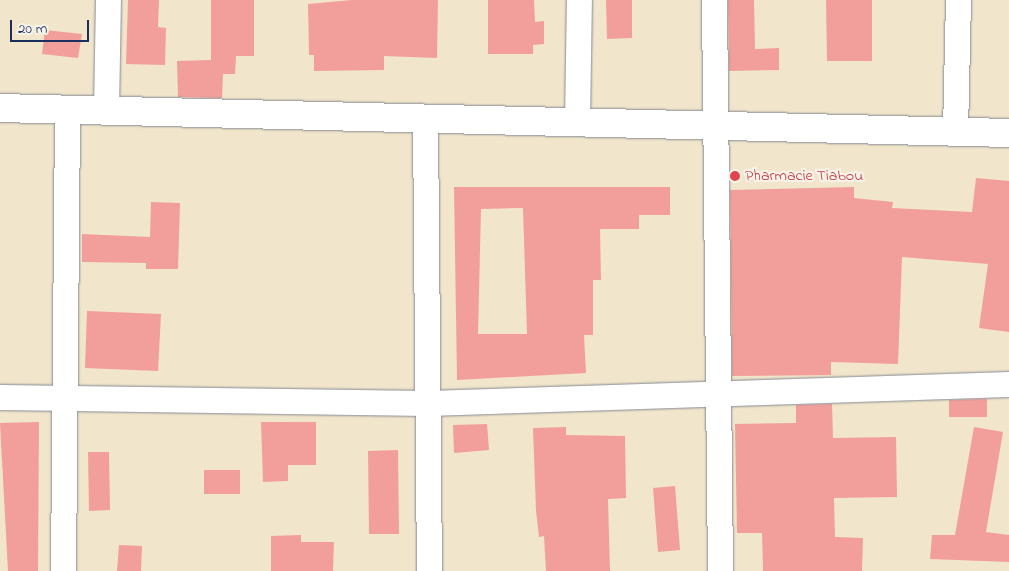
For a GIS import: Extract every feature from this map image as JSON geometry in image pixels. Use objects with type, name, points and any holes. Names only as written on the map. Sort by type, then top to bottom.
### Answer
[{"type":"street","points":[[106,111],[108,0]]},
{"type":"street","points":[[577,122],[579,0]]},
{"type":"street","points":[[714,0],[720,571]]},
{"type":"street","points":[[955,131],[958,0]]},
{"type":"street","points":[[0,108],[424,120],[715,124],[1009,133]]},
{"type":"street","points":[[63,571],[67,110]]},
{"type":"street","points":[[424,120],[429,571]]},
{"type":"street","points":[[0,398],[427,403],[718,396],[1009,384]]},
{"type":"building","points":[[128,0],[159,0],[158,27],[166,28],[165,65],[126,64]]},
{"type":"building","points":[[211,0],[254,0],[254,56],[236,56],[235,74],[223,74],[222,98],[178,97],[177,61],[211,60]]},
{"type":"building","points":[[352,0],[438,0],[437,58],[384,56],[384,70],[314,71],[314,55],[309,55],[308,4]]},
{"type":"building","points":[[488,0],[534,0],[535,22],[544,21],[544,44],[533,45],[533,54],[488,54]]},
{"type":"building","points":[[606,0],[632,0],[632,38],[607,39]]},
{"type":"building","points":[[728,0],[754,0],[755,49],[779,48],[779,70],[729,71]]},
{"type":"building","points":[[826,0],[872,0],[872,61],[827,61]]},
{"type":"building","points":[[45,30],[82,34],[78,58],[42,54]]},
{"type":"building","points":[[976,178],[1009,181],[1009,332],[979,328],[988,264],[902,257],[898,364],[831,362],[831,375],[732,376],[730,190],[854,187],[854,198],[893,202],[892,208],[972,212]]},
{"type":"building","points":[[454,187],[670,187],[670,215],[639,215],[639,229],[600,229],[601,280],[593,280],[593,335],[584,335],[586,373],[457,380]],"holes":[[[523,208],[527,334],[478,334],[481,209]]]},
{"type":"building","points":[[151,202],[180,203],[178,269],[146,269],[146,263],[82,262],[82,234],[150,237]]},
{"type":"building","points":[[87,311],[161,314],[158,371],[85,368]]},
{"type":"building","points":[[987,399],[987,417],[949,417],[949,400]]},
{"type":"building","points":[[832,404],[833,438],[896,437],[897,497],[834,498],[835,537],[863,538],[862,571],[763,571],[762,533],[737,533],[735,424],[796,423],[796,405]]},
{"type":"building","points":[[39,422],[38,571],[8,571],[0,423]]},
{"type":"building","points":[[261,422],[316,422],[316,465],[288,465],[288,481],[263,482]]},
{"type":"building","points":[[487,424],[489,450],[454,453],[453,425]]},
{"type":"building","points":[[566,427],[566,435],[625,436],[626,498],[608,499],[610,571],[546,571],[544,536],[539,537],[536,511],[533,428]]},
{"type":"building","points":[[974,427],[1003,432],[986,532],[1009,535],[1009,562],[930,559],[932,535],[955,535]]},
{"type":"building","points":[[398,450],[399,534],[369,534],[368,451]]},
{"type":"building","points":[[88,452],[109,452],[110,510],[89,511]]},
{"type":"building","points":[[204,470],[240,470],[240,494],[204,494]]},
{"type":"building","points":[[675,486],[680,550],[658,552],[653,488]]},
{"type":"building","points":[[301,535],[301,542],[334,542],[333,571],[271,571],[271,536]]},
{"type":"building","points":[[119,545],[142,546],[141,571],[117,571]]},
{"type":"place","name":"Pharmacie Tiabou","points":[[735,176]]}]
